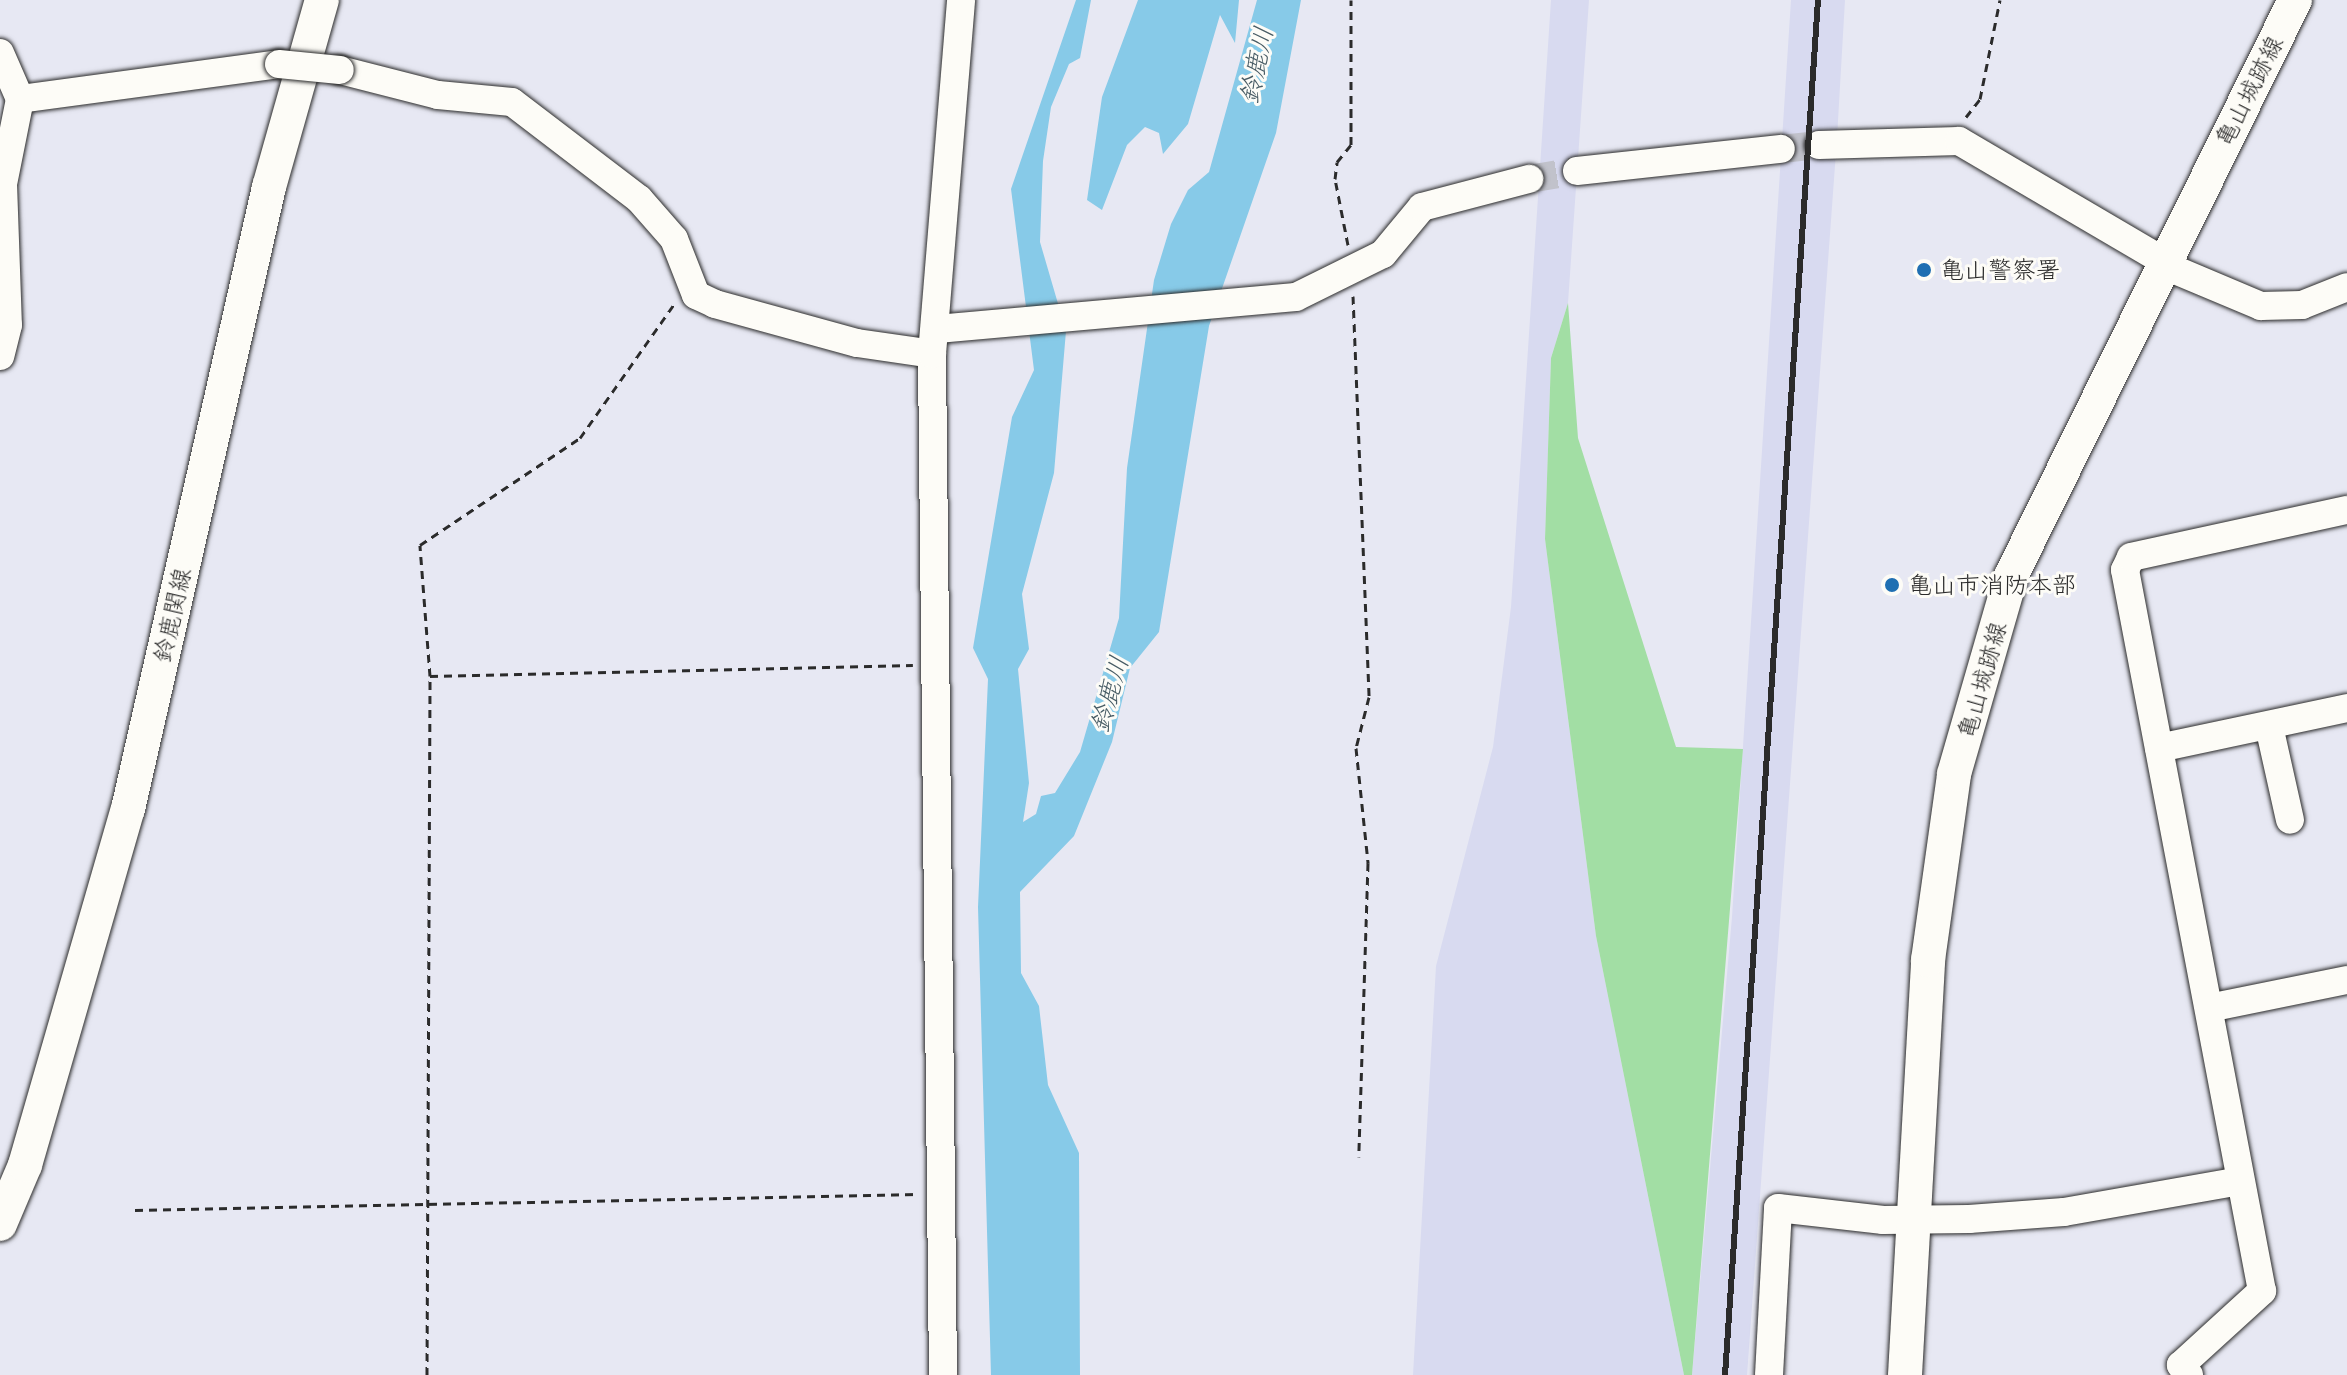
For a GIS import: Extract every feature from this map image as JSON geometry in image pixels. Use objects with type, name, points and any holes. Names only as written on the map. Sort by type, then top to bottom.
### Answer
[{"type":"main road","name":"鈴鹿関線","points":[[0,1224],[25,1165],[128,809],[269,187],[322,0]]},
{"type":"main road","name":"亀山城跡線","points":[[1905,1375],[1911,1221],[1928,960],[1954,774],[2011,576],[2171,266],[2295,0]]},
{"type":"street","points":[[943,1375],[933,664],[942,338],[961,0]]},
{"type":"street","points":[[0,53],[20,99],[3,184],[8,325],[0,356]]},
{"type":"street","points":[[20,99],[279,64],[340,70],[438,95],[512,102],[639,199],[674,239],[689,282],[715,304],[857,343],[942,338],[1278,299],[1352,270],[1383,254],[1422,207],[1529,179]]},
{"type":"street","points":[[1819,145],[1959,141],[2171,266],[2261,306],[2302,305],[2347,287]]},
{"type":"street","points":[[1577,171],[1781,149]]},
{"type":"street","points":[[2189,1375],[2181,1365],[2262,1291],[2125,570],[2131,557],[2347,510]]},
{"type":"street","points":[[2159,748],[2347,708]]},
{"type":"street","points":[[2269,726],[2290,820]]},
{"type":"street","points":[[2209,1008],[2347,980]]},
{"type":"street","points":[[1769,1375],[1778,1208],[1911,1221],[2064,1212],[2240,1181]]},
{"type":"path","points":[[1351,0],[1351,145],[1337,162],[1335,179],[1352,270],[1369,697],[1356,748],[1368,863],[1359,1157]]},
{"type":"path","points":[[1959,141],[1980,99],[2000,0]]},
{"type":"path","points":[[427,1375],[430,676],[420,545],[580,438],[689,282]]},
{"type":"path","points":[[430,676],[933,664]]},
{"type":"path","points":[[135,1210],[426,1201],[942,1193]]},
{"type":"shaded area","points":[[1551,0],[1589,0],[1568,303],[1551,358],[1545,539],[1596,936],[1684,1375],[1413,1375],[1436,966],[1493,747],[1511,607]]},
{"type":"shaded area","points":[[1791,0],[1845,0],[1837,138],[1747,1375],[1692,1375],[1732,917]]},
{"type":"green space","points":[[1568,303],[1578,438],[1676,747],[1743,749],[1692,1375],[1684,1375],[1596,936],[1545,539],[1551,358]]},
{"type":"water","name":"鈴鹿川","points":[[1076,0],[1091,0],[1080,58],[1069,64],[1051,107],[1043,161],[1040,242],[1066,331],[1054,473],[1022,594],[1029,649],[1018,669],[1029,783],[1023,822],[1036,814],[1041,796],[1055,793],[1080,752],[1119,618],[1127,468],[1154,280],[1171,224],[1188,190],[1209,172],[1257,0],[1301,0],[1276,133],[1209,326],[1159,632],[1130,668],[1112,742],[1074,836],[1020,892],[1021,973],[1039,1006],[1048,1085],[1079,1153],[1080,1375],[991,1375],[978,907],[988,679],[973,648],[1012,417],[1034,370],[1011,189]]},
{"type":"water","points":[[1138,0],[1239,0],[1235,43],[1220,15],[1188,124],[1163,154],[1159,133],[1145,127],[1127,145],[1102,210],[1087,200],[1102,97]]},
{"type":"tunnel","points":[[1781,149],[1819,145]]},
{"type":"tunnel","points":[[1529,179],[1577,171]]},
{"type":"railway","points":[[1725,1375],[1818,0]]},
{"type":"place","name":"亀山警察署","points":[[1924,270]]},
{"type":"place","name":"亀山市消防本部","points":[[1892,585]]}]
